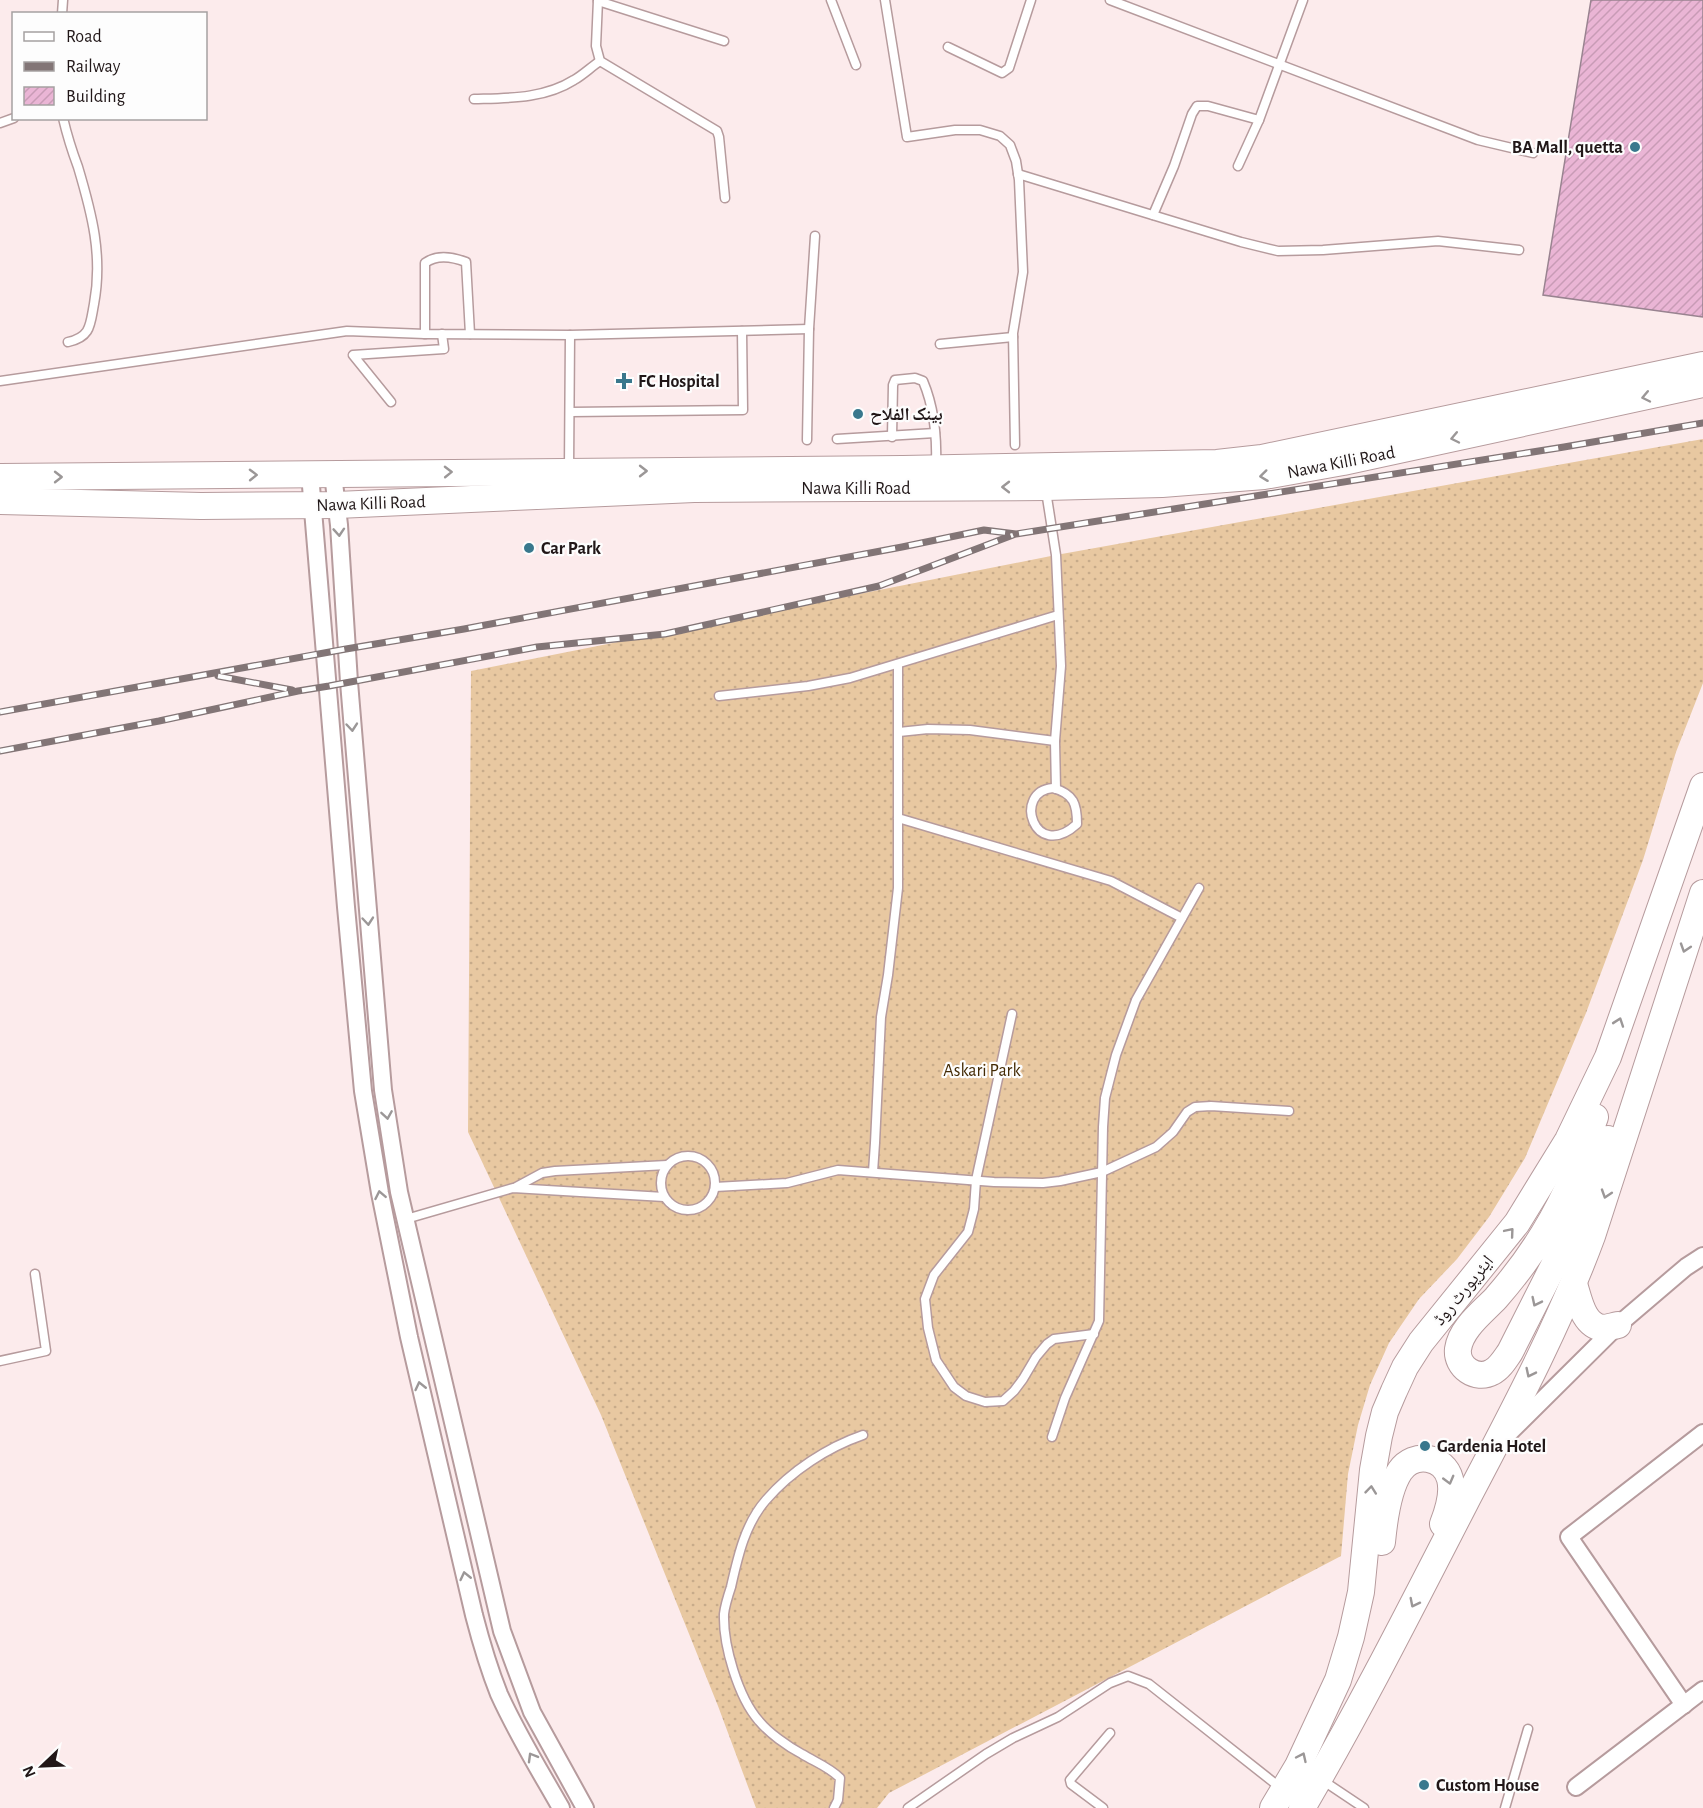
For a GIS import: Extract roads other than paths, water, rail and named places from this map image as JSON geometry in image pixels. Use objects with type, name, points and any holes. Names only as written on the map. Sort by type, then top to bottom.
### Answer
[{"type":"main road","name":"Nawa Killi Road","points":[[0,477],[1216,463],[1262,458],[1703,365]]},
{"type":"main road","name":"Nawa Killi Road","points":[[0,501],[201,506],[325,506],[694,489],[1162,484],[1264,476],[1343,462],[1703,384]]},
{"type":"main road","name":"ایئرپورٹ روڈ","points":[[1278,1799],[1298,1766],[1338,1680],[1354,1623],[1361,1592],[1373,1470],[1385,1412],[1401,1375],[1421,1342],[1517,1223],[1568,1140],[1608,1057],[1703,786]]},
{"type":"main road","points":[[1302,1808],[1366,1697],[1494,1447],[1574,1284],[1592,1236],[1703,893]]},
{"type":"main road","points":[[1608,1057],[1597,1111],[1567,1190],[1531,1254],[1495,1299],[1472,1322],[1460,1342],[1461,1363],[1470,1372],[1483,1375],[1490,1373],[1503,1363],[1510,1352],[1554,1265],[1624,1104],[1642,1079]]},
{"type":"main road","points":[[1574,1284],[1582,1309],[1594,1325],[1602,1328],[1617,1326]]},
{"type":"main road","points":[[1354,1623],[1363,1614],[1370,1601],[1386,1512],[1400,1472],[1407,1463],[1423,1458],[1440,1463],[1448,1471],[1452,1493],[1448,1512],[1431,1558],[1429,1574]]},
{"type":"street","points":[[322,474],[345,907],[363,1091],[380,1193],[409,1338],[484,1651],[499,1693],[517,1731],[561,1808]]},
{"type":"street","points":[[322,474],[348,671],[382,1080],[399,1192],[502,1631],[532,1712],[585,1808]]},
{"type":"street","points":[[1494,1447],[1617,1326],[1686,1267],[1703,1256]]},
{"type":"street","points":[[1684,1705],[1569,1537],[1703,1433]]},
{"type":"street","points":[[1576,1787],[1703,1690]]},
{"type":"lane","points":[[724,41],[598,0],[596,46],[600,61],[717,131],[725,198]]},
{"type":"lane","points":[[831,0],[856,65]]},
{"type":"lane","points":[[885,0],[907,137],[955,130],[980,130],[1000,136],[1010,145],[1016,161],[1023,272],[1013,337],[1015,445]]},
{"type":"lane","points":[[948,46],[1002,73],[1009,68],[1031,0]]},
{"type":"lane","points":[[1110,0],[1478,140],[1533,153]]},
{"type":"lane","points":[[1238,166],[1259,120],[1302,0]]},
{"type":"lane","points":[[474,99],[514,98],[552,91],[573,81],[600,61]]},
{"type":"lane","points":[[1153,215],[1197,106],[1208,106],[1259,120]]},
{"type":"lane","points":[[63,120],[90,211],[98,256],[98,282],[89,330],[80,339],[68,342]]},
{"type":"lane","points":[[1018,174],[1278,251],[1323,250],[1438,241],[1519,250]]},
{"type":"lane","points":[[807,440],[809,329],[815,236]]},
{"type":"lane","points":[[425,334],[424,263],[431,258],[453,258],[466,262],[470,334]]},
{"type":"lane","points":[[0,381],[347,331],[570,335],[809,329]]},
{"type":"lane","points":[[571,412],[742,410],[742,331]]},
{"type":"lane","points":[[391,402],[353,355],[444,349],[442,334]]},
{"type":"lane","points":[[569,471],[570,335]]},
{"type":"lane","points":[[940,344],[1013,337]]},
{"type":"lane","points":[[892,437],[892,385],[895,380],[915,378],[922,381],[926,389],[935,433],[936,468]]},
{"type":"lane","points":[[837,439],[935,433]]},
{"type":"lane","points":[[1046,487],[1056,555],[1060,666],[1055,741],[1056,789]]},
{"type":"lane","points":[[719,696],[807,686],[850,678],[1058,615]]},
{"type":"lane","points":[[873,1172],[881,1017],[898,888],[898,664]]},
{"type":"lane","points":[[898,732],[928,729],[970,730],[1055,741]]},
{"type":"lane","points":[[1056,789],[1062,790],[1075,804],[1077,824],[1064,834],[1055,836],[1042,833],[1036,827],[1032,819],[1031,807],[1035,796],[1042,791],[1056,789]]},
{"type":"lane","points":[[898,818],[1111,880],[1182,918]]},
{"type":"lane","points":[[1052,1437],[1065,1398],[1099,1322],[1105,1098],[1116,1055],[1136,1000],[1199,888]]},
{"type":"lane","points":[[1012,1014],[976,1180],[974,1209],[968,1232],[934,1275],[925,1299],[928,1328],[936,1360],[954,1387],[966,1396],[985,1402],[1003,1401],[1014,1391],[1047,1344],[1054,1339],[1094,1334]]},
{"type":"lane","points":[[715,1187],[787,1183],[838,1170],[1043,1183],[1102,1172],[1156,1147],[1173,1132],[1187,1112],[1195,1107],[1289,1110]]},
{"type":"lane","points":[[692,1155],[703,1160],[712,1169],[716,1180],[714,1193],[707,1203],[696,1209],[684,1210],[673,1206],[664,1197],[660,1185],[662,1173],[667,1165],[680,1156],[692,1155]]},
{"type":"lane","points":[[406,1219],[513,1188],[542,1173],[667,1165]]},
{"type":"lane","points":[[513,1188],[664,1197]]},
{"type":"lane","points":[[0,1361],[46,1351],[35,1274]]},
{"type":"lane","points":[[834,1808],[838,1800],[840,1778],[770,1731],[758,1720],[743,1695],[734,1673],[727,1645],[724,1613],[739,1551],[748,1526],[766,1500],[815,1456],[863,1435]]},
{"type":"lane","points":[[908,1808],[1012,1738],[1058,1717],[1110,1683],[1128,1676],[1149,1684],[1278,1799]]},
{"type":"lane","points":[[1505,1808],[1528,1729]]},
{"type":"lane","points":[[1103,1808],[1071,1784],[1070,1780],[1110,1733]]},
{"type":"lane","points":[[1319,1779],[1364,1808]]},
{"type":"railway","points":[[0,712],[464,629],[984,530],[1016,534],[1703,423]]},
{"type":"railway","points":[[0,751],[159,721],[298,691],[537,647],[665,634],[879,586],[1013,535]]},
{"type":"railway","points":[[218,676],[292,690]]},
{"type":"place","name":"BA Mall, quetta","points":[[1635,147]]},
{"type":"place","name":"FC Hospital","points":[[624,381]]},
{"type":"place","name":"بینک الفلاح","points":[[858,414]]},
{"type":"place","name":"Car Park","points":[[529,548]]},
{"type":"place","name":"Gardenia Hotel","points":[[1425,1446]]},
{"type":"place","name":"Custom House","points":[[1424,1785]]},
{"type":"park label","name":"Askari Park","points":[[982,1070]]}]
